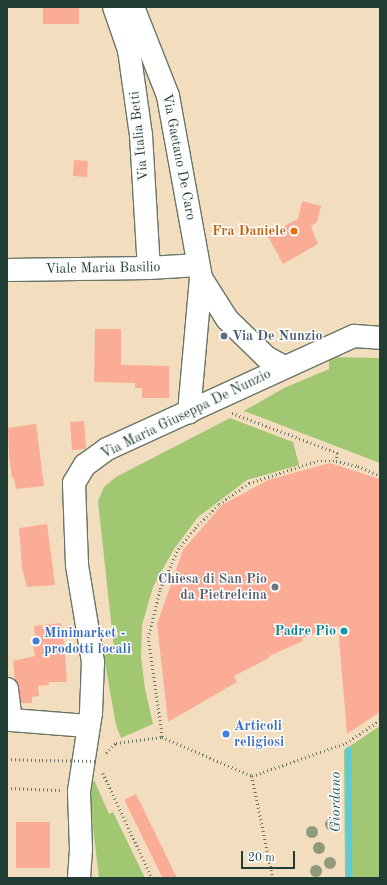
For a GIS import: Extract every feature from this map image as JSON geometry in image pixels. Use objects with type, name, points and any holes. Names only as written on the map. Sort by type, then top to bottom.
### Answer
[{"type":"street","name":"Via Italia Betti","points":[[114,7],[129,50],[141,135],[149,268]]},
{"type":"street","name":"Via Gaetano De Caro","points":[[133,7],[168,96],[199,272]]},
{"type":"street","name":"Viale Maria Basilio","points":[[7,270],[149,268],[199,272]]},
{"type":"street","points":[[199,272],[227,319],[266,357],[284,367]]},
{"type":"street","points":[[189,412],[199,272]]},
{"type":"street","name":"Via Maria Giuseppa De Nunzio","points":[[79,878],[81,849],[79,791],[91,713],[93,662],[77,565],[74,483],[85,465],[107,450],[354,336],[380,338]]},
{"type":"street","points":[[7,689],[11,720],[88,726]]},
{"type":"path","points":[[222,396],[227,408],[233,415],[338,453],[336,460]]},
{"type":"path","points":[[162,737],[148,638],[160,589],[178,549],[220,504],[250,484],[317,461],[336,460],[358,466],[380,476]]},
{"type":"path","points":[[116,743],[162,737],[252,776],[346,743],[380,720]]},
{"type":"path","points":[[7,759],[97,761],[152,878]]},
{"type":"path","points":[[252,776],[273,878]]},
{"type":"path","points":[[7,788],[79,791]]},
{"type":"green space","points":[[329,357],[380,358],[380,463],[244,411],[284,388],[329,369]]},
{"type":"green space","points":[[230,418],[293,442],[299,465],[247,480],[198,517],[174,549],[153,587],[142,625],[141,657],[145,689],[153,724],[121,738],[116,725],[103,652],[114,649],[98,501],[104,487],[116,477]]},
{"type":"green space","points":[[380,726],[380,878],[345,878],[344,750]]},
{"type":"green space","points":[[94,780],[109,814],[113,812],[145,878],[99,878],[89,792]]},
{"type":"building","points":[[43,7],[79,7],[79,24],[43,24]]},
{"type":"building","points":[[74,160],[88,161],[87,177],[73,176]]},
{"type":"building","name":"Fra Daniele","points":[[302,201],[321,206],[317,222],[311,226],[318,244],[283,264],[267,235],[298,219]]},
{"type":"building","points":[[95,329],[121,329],[121,365],[169,366],[169,398],[142,398],[142,388],[135,388],[135,383],[94,382]]},
{"type":"building","points":[[84,421],[86,449],[72,450],[70,422]]},
{"type":"building","points":[[36,424],[44,486],[16,489],[14,478],[12,478],[9,456],[8,428]]},
{"type":"building","name":"Chiesa di San Pio da Pietrelcina","points":[[330,463],[380,479],[380,712],[347,734],[338,626],[302,638],[303,641],[269,656],[269,658],[234,676],[237,682],[168,722],[157,624],[183,550],[222,505],[268,480]]},
{"type":"building","points":[[47,524],[55,585],[27,587],[22,568],[19,528]]},
{"type":"building","points":[[61,623],[65,649],[61,653],[65,655],[67,682],[49,682],[49,685],[38,686],[39,696],[32,697],[32,703],[21,703],[19,687],[15,680],[13,661],[35,656],[32,638],[35,638],[34,626]]},
{"type":"building","points":[[136,794],[177,878],[163,878],[124,800]]},
{"type":"building","points":[[16,822],[50,822],[50,868],[16,868]]},
{"type":"waterway","name":"Giordano","points":[[349,750],[350,878]]},
{"type":"place","name":"Fra Daniele","points":[[294,231]]},
{"type":"place","name":"Via De Nunzio","points":[[224,336]]},
{"type":"place","name":"Chiesa di San Pio da Pietrelcina","points":[[275,587]]},
{"type":"place","name":"Padre Pio","points":[[344,631]]},
{"type":"place","name":"Minimarket - prodotti locali","points":[[36,641]]},
{"type":"place","name":"Articoli religiosi","points":[[226,734]]}]
